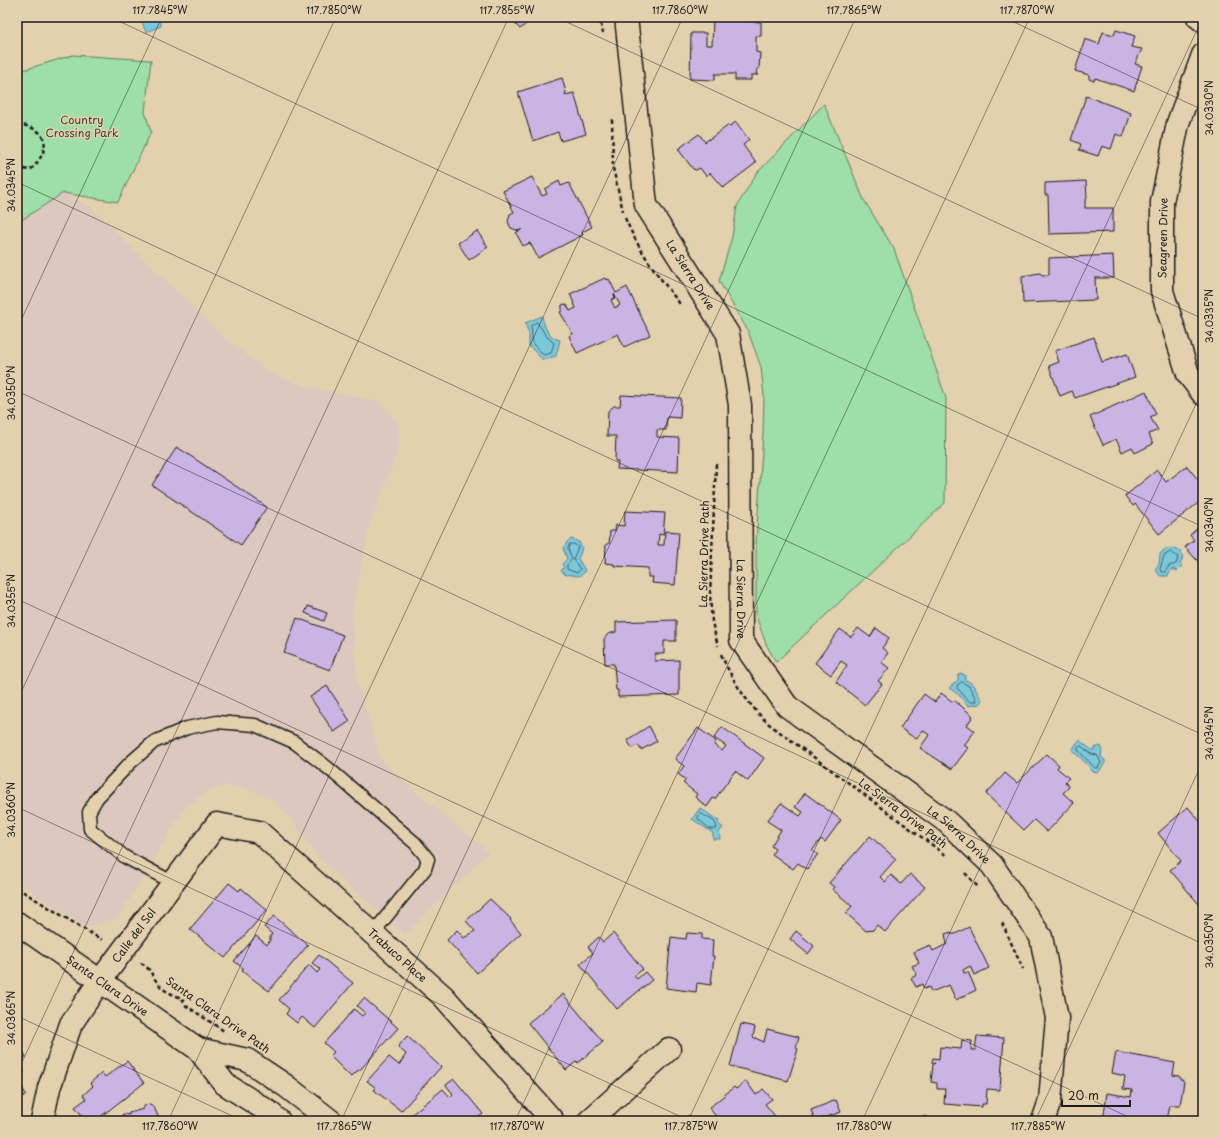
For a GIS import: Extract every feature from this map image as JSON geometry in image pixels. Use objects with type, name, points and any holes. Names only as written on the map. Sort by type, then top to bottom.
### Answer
[{"type":"street","name":"La Sierra Drive","points":[[626,17],[646,205],[728,334],[740,405],[741,640],[787,706],[947,822],[992,865],[1041,937],[1057,1018],[1050,1101],[1043,1121]]},
{"type":"street","points":[[1198,17],[1203,21]]},
{"type":"street","name":"Seagreen Drive","points":[[1203,55],[1178,123],[1162,202],[1162,291],[1188,374],[1203,394]]},
{"type":"street","name":"Calle del Sol","points":[[42,1121],[49,1088],[70,1024],[100,981],[217,824]]},
{"type":"street","name":"Trabuco Place","points":[[217,824],[259,832],[444,997],[553,1121]]},
{"type":"street","name":"Santa Clara Drive","points":[[17,923],[198,1049],[225,1084],[269,1112],[279,1121]]},
{"type":"street","name":"Santa Clara Drive","points":[[198,1049],[247,1060],[292,1090],[331,1121]]},
{"type":"street","points":[[589,1121],[669,1049]]},
{"type":"lane","points":[[174,883],[125,857],[90,829],[89,812],[97,798],[130,763],[154,742],[187,728],[217,722],[255,725],[300,746],[328,768],[415,844],[428,859],[425,869],[373,933]]},
{"type":"path","points":[[612,120],[612,160],[619,202],[630,231],[644,257],[681,306]]},
{"type":"path","points":[[17,125],[28,126],[36,129],[42,135],[45,143],[45,150],[39,163],[30,170],[17,168]]},
{"type":"path","name":"La Sierra Drive Path","points":[[716,459],[712,533],[711,609],[717,644],[732,678],[752,706],[778,732],[950,858]]},
{"type":"path","points":[[964,872],[980,890]]},
{"type":"path","name":"Santa Clara Drive Path","points":[[17,888],[151,969],[157,983],[170,994],[182,998],[185,1005],[231,1035]]},
{"type":"path","points":[[999,917],[1013,946],[1023,972]]},
{"type":"shaded area","points":[[63,193],[92,208],[224,338],[265,369],[280,377],[308,387],[380,402],[399,424],[399,447],[370,525],[352,612],[357,681],[381,759],[405,783],[489,852],[405,935],[322,862],[291,819],[272,799],[252,791],[227,785],[203,794],[184,809],[118,918],[86,927],[17,882],[17,223]]},
{"type":"green space","name":"Country Crossing Park","points":[[73,55],[151,60],[145,112],[151,132],[118,202],[63,193],[17,223],[17,72]]},
{"type":"green space","points":[[824,104],[864,200],[894,249],[946,398],[945,503],[776,662],[766,644],[756,616],[756,544],[764,397],[761,367],[748,331],[719,281],[732,237],[737,206],[756,174]]},
{"type":"water","points":[[140,17],[165,17],[159,19],[161,26],[146,32]]},
{"type":"water","points":[[542,316],[547,331],[552,337],[560,340],[556,356],[543,360],[529,346],[529,334],[525,323]]},
{"type":"water","points":[[572,539],[579,542],[582,548],[578,559],[585,570],[579,576],[566,575],[561,571],[564,567],[562,564],[567,559],[563,548],[568,541]]},
{"type":"water","points":[[1171,548],[1181,551],[1183,557],[1180,564],[1182,566],[1177,571],[1172,569],[1168,576],[1160,576],[1155,569],[1159,564],[1160,554],[1165,549]]},
{"type":"water","points":[[960,673],[965,675],[965,680],[971,683],[975,688],[982,700],[979,704],[968,706],[959,695],[949,688],[958,680],[958,675]]},
{"type":"water","points":[[1079,740],[1093,751],[1094,748],[1101,746],[1101,757],[1105,760],[1105,763],[1098,773],[1093,772],[1072,750]]},
{"type":"water","points":[[700,808],[719,821],[718,823],[723,828],[719,832],[720,839],[713,839],[713,833],[692,819]]},
{"type":"building","points":[[509,17],[534,17],[520,29]]},
{"type":"building","points":[[722,17],[743,17],[743,21],[761,22],[761,36],[756,36],[756,52],[760,53],[759,69],[757,69],[756,74],[759,75],[751,75],[751,80],[735,80],[735,74],[715,74],[715,80],[690,79],[691,33],[706,33],[706,45],[712,45],[713,20],[722,20]]},
{"type":"building","points":[[1116,30],[1135,36],[1131,47],[1142,49],[1135,64],[1142,66],[1134,91],[1095,78],[1094,81],[1089,79],[1089,75],[1075,71],[1085,39],[1099,44],[1103,32],[1114,35]]},
{"type":"building","points":[[562,78],[566,92],[565,95],[574,93],[586,134],[561,141],[558,132],[533,141],[518,92]]},
{"type":"building","points":[[1086,96],[1131,113],[1123,137],[1116,134],[1111,149],[1102,146],[1098,156],[1079,150],[1081,144],[1071,140]]},
{"type":"building","points":[[736,122],[749,140],[743,145],[756,163],[723,188],[710,173],[706,176],[700,168],[696,170],[693,169],[678,149],[699,134],[705,142],[729,125],[730,126]]},
{"type":"building","points":[[532,177],[542,196],[547,194],[545,189],[559,181],[561,186],[569,183],[592,227],[582,232],[583,235],[538,258],[530,243],[523,246],[516,233],[519,231],[511,228],[508,222],[510,214],[514,212],[503,191]]},
{"type":"building","points":[[1086,181],[1087,198],[1085,201],[1085,208],[1113,208],[1113,232],[1049,234],[1048,195],[1045,195],[1045,183]]},
{"type":"building","points":[[477,231],[488,247],[469,260],[458,243]]},
{"type":"building","points":[[1113,255],[1114,278],[1095,278],[1096,300],[1023,303],[1022,276],[1040,273],[1042,275],[1049,275],[1049,258]]},
{"type":"building","points":[[605,278],[606,280],[609,279],[616,293],[627,287],[650,335],[624,347],[618,334],[577,353],[569,336],[573,334],[560,312],[562,311],[562,305],[564,304],[567,305],[570,311],[576,308],[570,294]],"holes":[[[614,294],[620,305],[615,308],[611,300],[615,298]]]},
{"type":"building","points":[[1094,337],[1102,362],[1127,354],[1135,377],[1075,398],[1072,391],[1060,396],[1049,366],[1059,362],[1055,351]]},
{"type":"building","points":[[1146,391],[1156,414],[1150,417],[1158,430],[1149,434],[1153,444],[1135,453],[1132,447],[1122,452],[1116,439],[1103,445],[1090,417]]},
{"type":"building","points":[[621,395],[681,398],[680,418],[667,417],[666,430],[657,430],[657,437],[679,438],[678,472],[617,469],[618,462],[615,461],[616,436],[607,436],[608,411],[614,406],[620,406]]},
{"type":"building","points":[[177,447],[267,507],[241,545],[152,485]]},
{"type":"building","points":[[1187,466],[1203,486],[1203,499],[1159,534],[1135,504],[1133,506],[1125,496],[1157,470],[1166,482]]},
{"type":"building","points":[[625,511],[665,513],[663,535],[659,534],[658,545],[664,545],[665,531],[679,532],[675,585],[652,583],[653,577],[648,577],[648,568],[614,566],[614,564],[605,563],[606,544],[609,544],[610,531],[615,531],[616,525],[624,526]]},
{"type":"building","points":[[1203,523],[1203,567],[1185,547],[1194,540],[1190,535]]},
{"type":"building","points":[[308,606],[327,613],[324,621],[305,613]]},
{"type":"building","points":[[297,618],[343,635],[330,670],[284,653]]},
{"type":"building","points":[[676,620],[676,641],[664,641],[664,654],[655,654],[655,661],[679,660],[679,695],[618,697],[614,664],[605,664],[604,639],[608,634],[616,632],[616,622]]},
{"type":"building","points":[[858,628],[870,637],[876,628],[889,638],[882,648],[888,653],[881,662],[889,668],[878,681],[882,684],[865,705],[836,682],[847,665],[841,661],[831,675],[815,663],[840,629],[851,637]]},
{"type":"building","points":[[327,686],[350,721],[334,732],[310,697]]},
{"type":"building","points":[[941,693],[953,702],[954,700],[973,716],[967,725],[975,731],[964,745],[968,748],[952,769],[920,748],[929,735],[923,730],[916,739],[900,728],[924,694],[935,702]]},
{"type":"building","points":[[649,726],[657,741],[641,750],[638,745],[632,748],[627,740]]},
{"type":"building","points":[[722,727],[764,758],[748,781],[735,771],[715,799],[713,798],[707,807],[695,797],[697,794],[683,783],[686,780],[678,774],[684,766],[675,759],[698,728],[716,741],[714,745],[722,751],[726,746],[714,738]]},
{"type":"building","points":[[1047,754],[1059,765],[1057,768],[1069,778],[1065,782],[1069,787],[1063,793],[1074,803],[1047,832],[1034,820],[1024,830],[986,794],[1005,773],[1017,783]]},
{"type":"building","points":[[805,793],[841,820],[825,842],[821,839],[812,851],[818,854],[807,869],[798,863],[793,869],[772,854],[775,849],[771,846],[781,830],[767,821],[781,803],[800,816],[803,812],[795,807]]},
{"type":"building","points":[[1188,807],[1203,825],[1203,909],[1170,870],[1181,861],[1158,833]]},
{"type":"building","points":[[870,836],[896,859],[880,877],[885,882],[891,875],[901,884],[910,874],[925,887],[885,932],[877,925],[873,930],[866,931],[846,913],[852,906],[832,889],[834,887],[829,883]]},
{"type":"building","points":[[229,883],[239,891],[241,888],[267,910],[225,958],[190,929]]},
{"type":"building","points":[[490,899],[511,919],[510,920],[521,933],[477,973],[447,940],[457,930],[464,938],[475,931],[466,921]]},
{"type":"building","points":[[274,916],[308,945],[269,991],[242,971],[244,969],[234,961],[256,936],[267,945],[272,934],[264,927]]},
{"type":"building","points":[[969,927],[989,968],[974,975],[970,966],[963,970],[964,973],[968,972],[976,990],[956,1000],[949,985],[931,992],[929,987],[924,989],[922,984],[916,987],[911,978],[917,975],[912,966],[919,963],[914,952],[930,945],[933,951],[947,944],[945,934],[951,932],[951,934],[955,934]]},
{"type":"building","points":[[796,931],[814,946],[808,954],[790,939]]},
{"type":"building","points":[[613,933],[643,969],[634,976],[637,979],[645,972],[652,980],[617,1009],[580,964],[593,953],[588,947],[599,937],[603,942]]},
{"type":"building","points":[[687,933],[702,934],[702,939],[713,940],[712,956],[714,956],[711,985],[697,983],[696,992],[666,988],[671,937],[686,939]]},
{"type":"building","points":[[319,955],[353,983],[315,1028],[302,1017],[297,1023],[286,1014],[289,1009],[279,1000],[309,965],[317,973],[320,969],[312,963]]},
{"type":"building","points":[[563,994],[603,1042],[578,1063],[577,1061],[566,1070],[528,1023]]},
{"type":"building","points":[[364,998],[398,1028],[359,1071],[358,1070],[351,1077],[330,1056],[334,1052],[324,1043],[354,1009],[362,1016],[365,1013],[357,1006]]},
{"type":"building","points":[[741,1024],[755,1027],[753,1037],[764,1042],[767,1029],[799,1037],[796,1048],[798,1049],[788,1081],[730,1066]]},
{"type":"building","points":[[407,1036],[441,1067],[401,1111],[374,1090],[376,1088],[367,1081],[389,1057],[399,1065],[406,1054],[398,1047]]},
{"type":"building","points":[[977,1036],[1004,1038],[1000,1090],[987,1089],[986,1104],[982,1104],[982,1107],[944,1104],[945,1089],[937,1089],[937,1083],[931,1082],[933,1065],[935,1063],[932,1063],[933,1058],[939,1059],[940,1047],[961,1049],[962,1040],[972,1041],[971,1050],[975,1050]]},
{"type":"building","points":[[21,1047],[26,1057],[19,1060],[20,1062],[17,1063],[17,1049]]},
{"type":"building","points":[[1116,1052],[1175,1063],[1173,1075],[1179,1076],[1184,1082],[1180,1105],[1170,1105],[1167,1120],[1103,1121],[1107,1093],[1131,1097],[1132,1090],[1123,1089],[1125,1076],[1112,1073]]},
{"type":"building","points":[[127,1061],[144,1083],[95,1121],[87,1121],[75,1107],[86,1099],[83,1095],[93,1086],[90,1083],[102,1073],[105,1077]]},
{"type":"building","points":[[17,1063],[18,1065],[20,1064],[24,1072],[17,1075]]},
{"type":"building","points":[[17,1077],[26,1095],[17,1099]]},
{"type":"building","points":[[454,1079],[483,1114],[474,1121],[410,1121],[407,1118],[443,1089],[450,1097],[453,1094],[446,1085]]},
{"type":"building","points":[[746,1081],[756,1095],[763,1089],[772,1099],[765,1104],[779,1121],[720,1121],[709,1108],[734,1087],[736,1089]]},
{"type":"building","points":[[836,1100],[841,1112],[815,1121],[811,1110]]},
{"type":"building","points":[[150,1104],[154,1107],[160,1121],[120,1121],[119,1118],[123,1114],[129,1115],[129,1113],[143,1109],[145,1105]]},
{"type":"building","points":[[689,1115],[693,1121],[682,1121]]},
{"type":"building","points":[[924,1116],[934,1121],[921,1121]]}]
